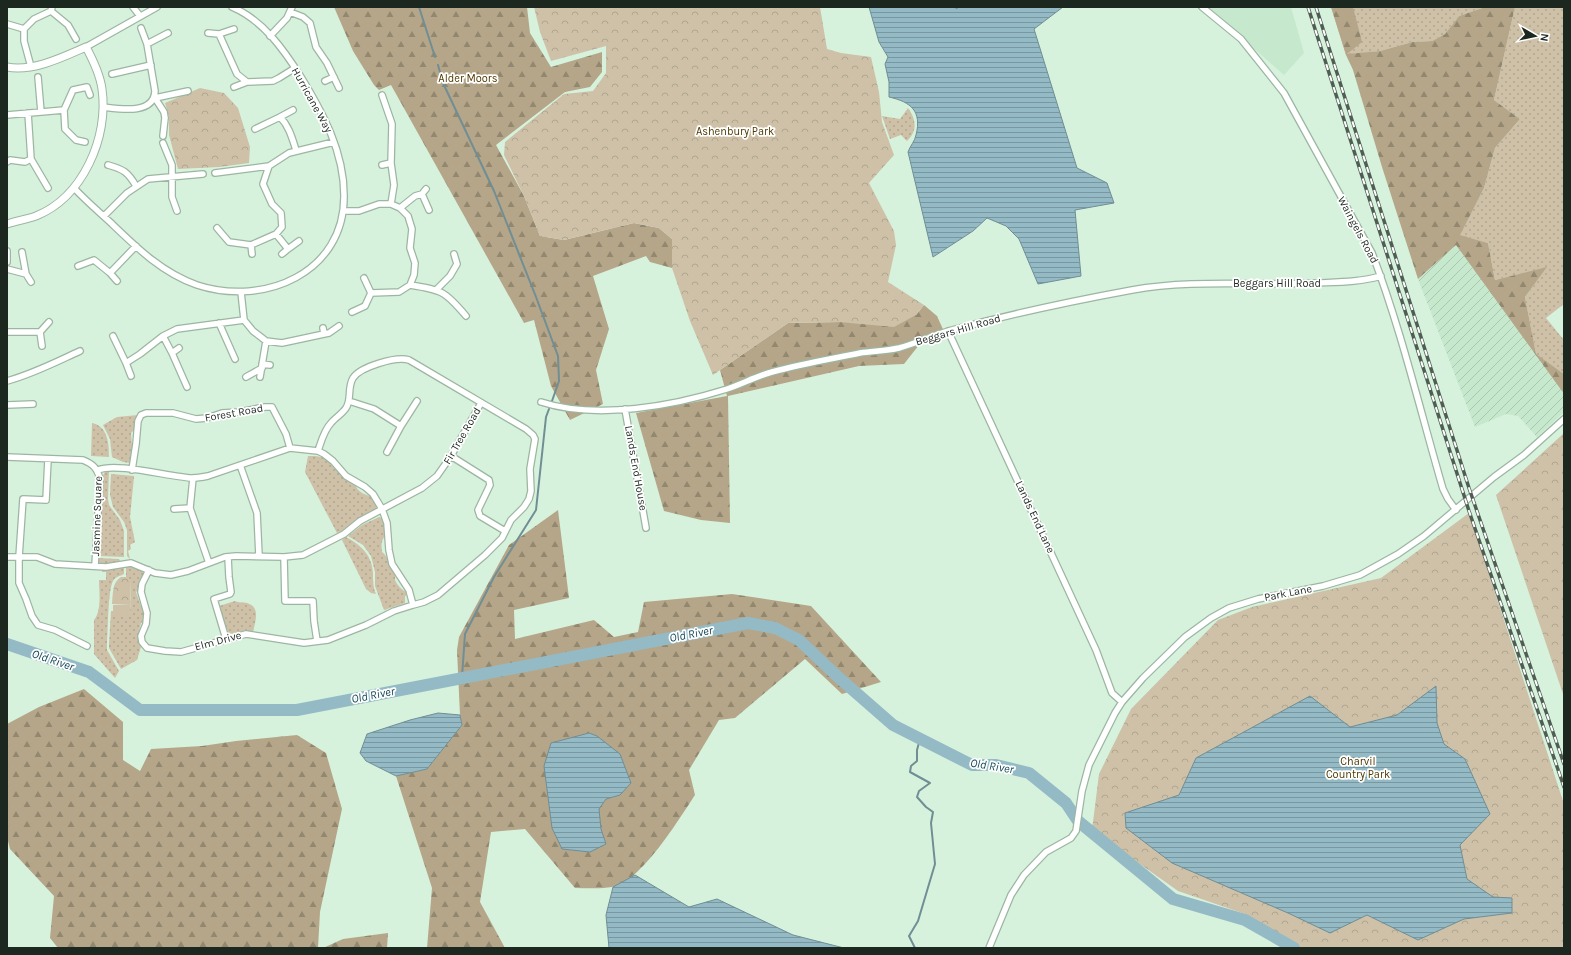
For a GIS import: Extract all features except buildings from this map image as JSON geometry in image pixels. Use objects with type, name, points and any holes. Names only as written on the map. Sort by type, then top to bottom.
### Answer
[{"type":"street","points":[[134,7],[140,16]]},
{"type":"street","points":[[7,67],[30,67],[86,47],[157,7]]},
{"type":"street","name":"Hurricane Way","points":[[74,188],[159,266],[179,277],[211,288],[241,292],[268,289],[297,278],[312,267],[325,253],[339,227],[343,211],[343,175],[334,142],[322,115],[295,68],[270,36],[251,18],[232,7]]},
{"type":"street","name":"Waingels Road","points":[[1202,7],[1241,39],[1284,92],[1372,253],[1381,276],[1405,354],[1443,488],[1448,499],[1456,510]]},
{"type":"street","points":[[30,67],[24,41],[24,29],[34,19],[51,9],[68,24],[76,39]]},
{"type":"street","points":[[270,36],[284,22],[291,10],[303,17],[310,23],[316,47],[339,88]]},
{"type":"street","points":[[7,24],[24,29]]},
{"type":"street","points":[[141,28],[147,44],[155,98],[164,112],[165,118],[163,136]]},
{"type":"street","points":[[208,33],[219,34],[234,29]]},
{"type":"street","points":[[147,44],[168,33]]},
{"type":"street","points":[[219,34],[237,74],[247,82]]},
{"type":"street","points":[[7,224],[37,216],[59,202],[74,188],[88,168],[95,150],[102,123],[103,107],[100,77],[86,47]]},
{"type":"street","points":[[112,74],[150,65]]},
{"type":"street","points":[[234,87],[247,82],[273,80],[295,68]]},
{"type":"street","points":[[38,77],[41,112]]},
{"type":"street","points":[[325,81],[334,77]]},
{"type":"street","points":[[85,142],[76,140],[65,129],[64,110],[73,90],[87,87],[90,95]]},
{"type":"street","points":[[103,107],[126,109],[142,108],[151,103],[155,98],[188,91]]},
{"type":"street","points":[[382,95],[392,124],[391,164],[394,185],[391,204]]},
{"type":"street","points":[[7,115],[64,110]]},
{"type":"street","points":[[255,129],[293,110]]},
{"type":"street","points":[[28,113],[32,159],[48,188]]},
{"type":"street","points":[[280,117],[284,121],[292,136],[296,150]]},
{"type":"street","points":[[215,173],[269,166],[296,150],[334,142]]},
{"type":"street","points":[[164,143],[172,165],[172,197],[177,211]]},
{"type":"street","points":[[7,162],[10,160],[25,162],[32,159]]},
{"type":"street","points":[[382,165],[391,164]]},
{"type":"street","points":[[108,165],[120,168],[129,175],[136,186]]},
{"type":"street","points":[[217,228],[229,242],[251,245],[276,234],[282,227],[281,213],[272,204],[263,184],[269,166]]},
{"type":"street","points":[[104,216],[136,186],[148,179],[203,174]]},
{"type":"street","points":[[400,208],[415,196],[422,194],[426,189]]},
{"type":"street","points":[[422,194],[429,210]]},
{"type":"street","points":[[343,211],[359,211],[379,204],[391,204],[400,208],[408,216],[412,229],[410,248],[415,263],[414,275],[410,285],[399,292],[371,293]]},
{"type":"street","points":[[276,234],[288,248]]},
{"type":"street","points":[[282,254],[299,241]]},
{"type":"street","points":[[251,245],[252,254]]},
{"type":"street","points":[[110,273],[136,246]]},
{"type":"street","points":[[7,252],[7,262]]},
{"type":"street","points":[[22,252],[26,274],[31,282]]},
{"type":"street","points":[[437,289],[450,276],[457,264],[454,254]]},
{"type":"street","points":[[78,266],[94,260],[117,281]]},
{"type":"street","points":[[7,269],[26,274]]},
{"type":"street","name":"Beggars Hill Road","points":[[541,402],[572,408],[625,409],[669,405],[728,388],[770,372],[862,353],[897,349],[948,331],[1048,306],[1151,286],[1193,283],[1284,284],[1367,280],[1381,276]]},
{"type":"street","points":[[352,312],[365,306],[371,293],[364,278]]},
{"type":"street","points":[[410,285],[437,289],[451,298],[466,316]]},
{"type":"street","points":[[241,292],[244,320],[253,331],[266,341],[282,342],[309,337],[323,331],[328,333],[339,326]]},
{"type":"street","points":[[126,363],[163,336],[177,329],[244,320]]},
{"type":"street","points":[[42,346],[40,332],[48,322]]},
{"type":"street","points":[[219,323],[235,359]]},
{"type":"street","name":"Lands End Lane","points":[[948,331],[1093,643],[1112,693],[1122,702]]},
{"type":"street","points":[[7,332],[40,332]]},
{"type":"street","points":[[113,336],[131,376]]},
{"type":"street","points":[[163,336],[172,353],[186,387]]},
{"type":"street","points":[[308,344],[309,337]]},
{"type":"street","points":[[260,377],[266,341]]},
{"type":"street","points":[[172,353],[179,348]]},
{"type":"street","points":[[7,381],[40,370],[80,351]]},
{"type":"street","points":[[318,451],[329,424],[346,409],[349,402],[350,386],[353,378],[359,372],[388,360],[400,358],[409,360],[481,403]]},
{"type":"street","points":[[246,377],[262,366],[270,365]]},
{"type":"street","points":[[387,452],[417,401]]},
{"type":"street","points":[[349,402],[374,410],[401,426]]},
{"type":"street","name":"Fir Tree Road","points":[[284,557],[303,555],[344,534],[360,521],[432,481],[441,473],[481,403],[526,429],[535,439],[530,469],[531,491],[529,499],[524,507],[514,515],[497,544],[444,590],[424,602],[412,605]]},
{"type":"street","points":[[7,405],[33,404]]},
{"type":"street","name":"Forest Road","points":[[132,470],[138,421],[141,415],[146,413],[173,413],[196,419],[207,418],[222,412],[240,412],[269,407],[275,410],[290,448]]},
{"type":"street","name":"Lands End House","points":[[625,409],[646,528]]},
{"type":"street","name":"Park Lane","points":[[989,948],[1011,895],[1024,875],[1046,852],[1071,838],[1076,831],[1082,791],[1089,765],[1114,713],[1122,702],[1163,658],[1185,637],[1211,618],[1242,604],[1323,586],[1360,575],[1398,554],[1456,510],[1494,477],[1524,455],[1564,419]]},
{"type":"street","points":[[98,470],[103,468],[132,470],[193,478],[208,476],[290,448],[318,451],[333,461],[346,476],[369,491],[382,509],[387,523],[389,550],[392,564],[409,590],[412,605]]},
{"type":"street","points":[[451,456],[490,481],[490,485],[478,513],[480,516],[505,531]]},
{"type":"street","name":"Jasmine Square","points":[[7,457],[83,460],[91,463],[98,470],[100,479],[95,566],[55,564],[37,558],[7,557]]},
{"type":"street","points":[[48,459],[46,500],[23,499],[18,577],[19,586],[35,621],[40,626],[55,630],[87,646]]},
{"type":"street","points":[[240,465],[257,514],[259,556]]},
{"type":"street","points":[[193,478],[190,508],[209,564]]},
{"type":"street","points":[[174,509],[190,508]]},
{"type":"street","points":[[226,639],[214,599],[232,592],[229,577],[228,557]]},
{"type":"street","points":[[95,566],[110,567],[131,563],[161,574],[171,575],[179,574],[228,557],[284,557],[285,601],[313,601],[317,640]]},
{"type":"street","name":"Elm Drive","points":[[149,570],[142,584],[141,592],[147,613],[146,624],[141,639],[145,647],[151,649],[176,652],[246,634],[304,643],[317,640],[328,640],[366,625],[394,611],[412,605]]},
{"type":"shaded area","points":[[1207,7],[1291,7],[1304,53],[1284,75]]},
{"type":"shaded area","points":[[1456,245],[1564,393],[1564,412],[1537,437],[1518,416],[1506,414],[1475,427],[1418,279]]},
{"type":"green space","name":"Alder Moors","points":[[334,7],[527,7],[530,33],[551,67],[602,52],[602,72],[590,87],[565,92],[496,145],[524,196],[540,236],[564,240],[634,223],[659,228],[672,239],[672,268],[650,262],[646,256],[593,276],[609,329],[596,370],[603,404],[570,420],[551,386],[534,320],[524,323],[391,85],[379,90],[374,85],[353,51]]},
{"type":"green space","name":"Ashenbury Park","points":[[534,7],[820,7],[827,49],[841,53],[871,57],[879,92],[882,122],[894,155],[869,183],[894,231],[896,245],[888,282],[924,305],[916,315],[894,327],[839,322],[788,323],[713,375],[690,321],[672,268],[672,239],[659,228],[634,223],[564,240],[540,236],[524,196],[504,155],[505,142],[564,94],[593,91],[606,73],[606,46],[551,61],[540,32]]},
{"type":"green space","points":[[1331,7],[1485,7],[1459,16],[1445,34],[1432,41],[1412,42],[1380,51],[1346,55]]},
{"type":"green space","points":[[1331,7],[1353,7],[1362,42],[1347,54],[1380,51],[1412,42],[1432,41],[1445,34],[1459,16],[1485,7],[1515,7],[1494,100],[1520,119],[1495,148],[1484,188],[1460,235],[1488,243],[1495,280],[1547,267],[1525,297],[1536,354],[1564,374],[1564,393],[1456,245],[1418,279],[1353,70],[1346,55]]},
{"type":"green space","points":[[1515,7],[1564,7],[1564,304],[1546,318],[1564,340],[1564,374],[1536,355],[1525,297],[1546,268],[1495,280],[1488,243],[1459,235],[1484,188],[1495,148],[1520,119],[1494,100]]},
{"type":"green space","points":[[200,88],[224,93],[238,108],[250,147],[249,163],[219,167],[178,169],[169,135],[169,117],[165,103]]},
{"type":"green space","points":[[908,108],[913,116],[915,125],[911,137],[907,141],[901,135],[890,139],[882,116],[900,119]]},
{"type":"green space","points":[[924,305],[937,316],[946,336],[919,345],[904,364],[859,366],[728,396],[730,523],[701,520],[664,511],[636,413],[727,396],[720,370],[788,323],[839,322],[916,315]]},
{"type":"green space","points":[[138,415],[134,430],[131,433],[132,445],[134,447],[130,463],[123,462],[112,457],[110,439],[103,425],[117,417]]},
{"type":"green space","points":[[92,423],[101,428],[106,436],[109,447],[109,457],[91,456]]},
{"type":"green space","points":[[1564,433],[1564,697],[1496,495]]},
{"type":"green space","points":[[308,456],[320,457],[327,460],[342,476],[364,494],[370,496],[376,504],[376,509],[337,533],[305,472]]},
{"type":"green space","points":[[109,471],[109,505],[120,520],[124,531],[124,557],[98,556],[102,477],[105,472]]},
{"type":"green space","points":[[111,474],[134,476],[130,517],[135,542],[130,545],[131,549],[128,551],[130,559],[127,556],[127,530],[124,522],[113,507],[110,495]]},
{"type":"green space","points":[[558,510],[569,598],[514,610],[515,639],[594,620],[614,637],[638,632],[644,602],[732,594],[811,606],[881,682],[842,694],[805,659],[735,718],[719,720],[689,770],[695,795],[647,862],[623,883],[612,887],[575,888],[525,829],[491,832],[480,902],[505,948],[427,948],[432,888],[396,776],[427,769],[462,725],[460,715],[457,650],[459,637],[509,545]]},
{"type":"green space","name":"Charvil Country Park","points":[[1469,513],[1564,804],[1564,948],[1285,948],[1245,914],[1178,891],[1092,830],[1099,774],[1131,709],[1218,620],[1252,607],[1381,578]]},
{"type":"green space","points":[[379,517],[382,518],[386,535],[382,543],[382,552],[393,568],[396,582],[406,592],[405,603],[384,610],[375,586],[375,572],[371,556],[363,545],[348,536],[362,525]]},
{"type":"green space","points":[[346,537],[361,547],[368,556],[372,567],[373,584],[376,594],[371,593],[366,589],[342,540]]},
{"type":"green space","points":[[98,558],[119,559],[120,561],[100,564]]},
{"type":"green space","points":[[124,567],[124,574],[113,581],[109,602],[107,650],[119,671],[115,678],[94,654],[94,620],[97,616],[99,606],[99,580],[106,580],[106,572],[102,572],[102,570]]},
{"type":"green space","points":[[126,567],[134,567],[144,572],[139,590],[136,592],[141,606],[143,607],[144,621],[141,623],[138,635],[141,647],[137,660],[121,669],[109,648],[109,644],[111,611],[113,611],[113,614],[130,615],[131,581],[126,577]]},
{"type":"green space","points":[[121,577],[126,577],[131,581],[130,605],[112,604],[114,585]]},
{"type":"green space","points":[[235,601],[247,603],[256,611],[253,632],[245,631],[232,634],[228,632],[219,606]]},
{"type":"green space","points":[[113,605],[130,605],[130,615],[113,615]]},
{"type":"green space","points":[[84,689],[123,722],[123,760],[140,771],[151,749],[202,746],[297,735],[326,753],[342,809],[320,912],[318,948],[58,948],[50,938],[54,896],[10,849],[7,837],[7,724],[39,707]]},
{"type":"green space","points":[[388,933],[387,948],[323,948],[343,939]]},
{"type":"water","points":[[869,7],[954,7],[957,9],[958,7],[1063,7],[1034,29],[1077,168],[1107,183],[1114,203],[1075,210],[1081,276],[1038,284],[1019,239],[1006,226],[987,218],[973,231],[933,257],[908,152],[915,137],[917,127],[916,114],[909,105],[889,97],[889,82],[885,64],[888,57],[879,42]]},
{"type":"water","name":"Charvil Country Park","points":[[1436,686],[1437,723],[1444,744],[1465,759],[1490,814],[1460,845],[1467,879],[1493,897],[1512,898],[1512,913],[1464,919],[1418,940],[1367,915],[1330,933],[1288,913],[1172,863],[1126,828],[1125,813],[1179,795],[1196,758],[1310,696],[1350,727],[1397,715]]},
{"type":"water","points":[[438,713],[460,715],[462,725],[427,769],[396,776],[366,761],[360,753],[367,734],[410,720]]},
{"type":"water","points":[[589,733],[597,736],[620,754],[631,783],[620,795],[606,799],[599,809],[601,829],[606,844],[590,852],[562,849],[552,828],[544,766],[551,743]]},
{"type":"water","points":[[635,875],[689,907],[717,899],[793,935],[844,948],[609,948],[606,915],[613,887]]},
{"type":"waterway","points":[[419,7],[435,57]]},
{"type":"waterway","points":[[438,65],[443,83],[494,191],[558,356],[559,381],[552,401]]},
{"type":"waterway","points":[[462,677],[465,634],[494,577],[536,510],[546,417],[549,409]]},
{"type":"waterway","name":"Old River","points":[[7,644],[89,672],[140,710],[297,710],[748,623],[775,628],[799,640],[838,677],[893,725],[972,765],[996,765],[1029,773],[1066,803],[1078,821],[1173,899],[1245,920],[1294,948]]},
{"type":"waterway","points":[[915,948],[909,936],[918,921],[935,864],[931,823],[933,812],[917,797],[919,791],[930,783],[910,772],[911,766],[917,761],[917,750],[920,739]]},
{"type":"railway","points":[[1308,7],[1469,511],[1564,787]]},
{"type":"railway","points":[[1316,7],[1469,488],[1564,764]]}]
